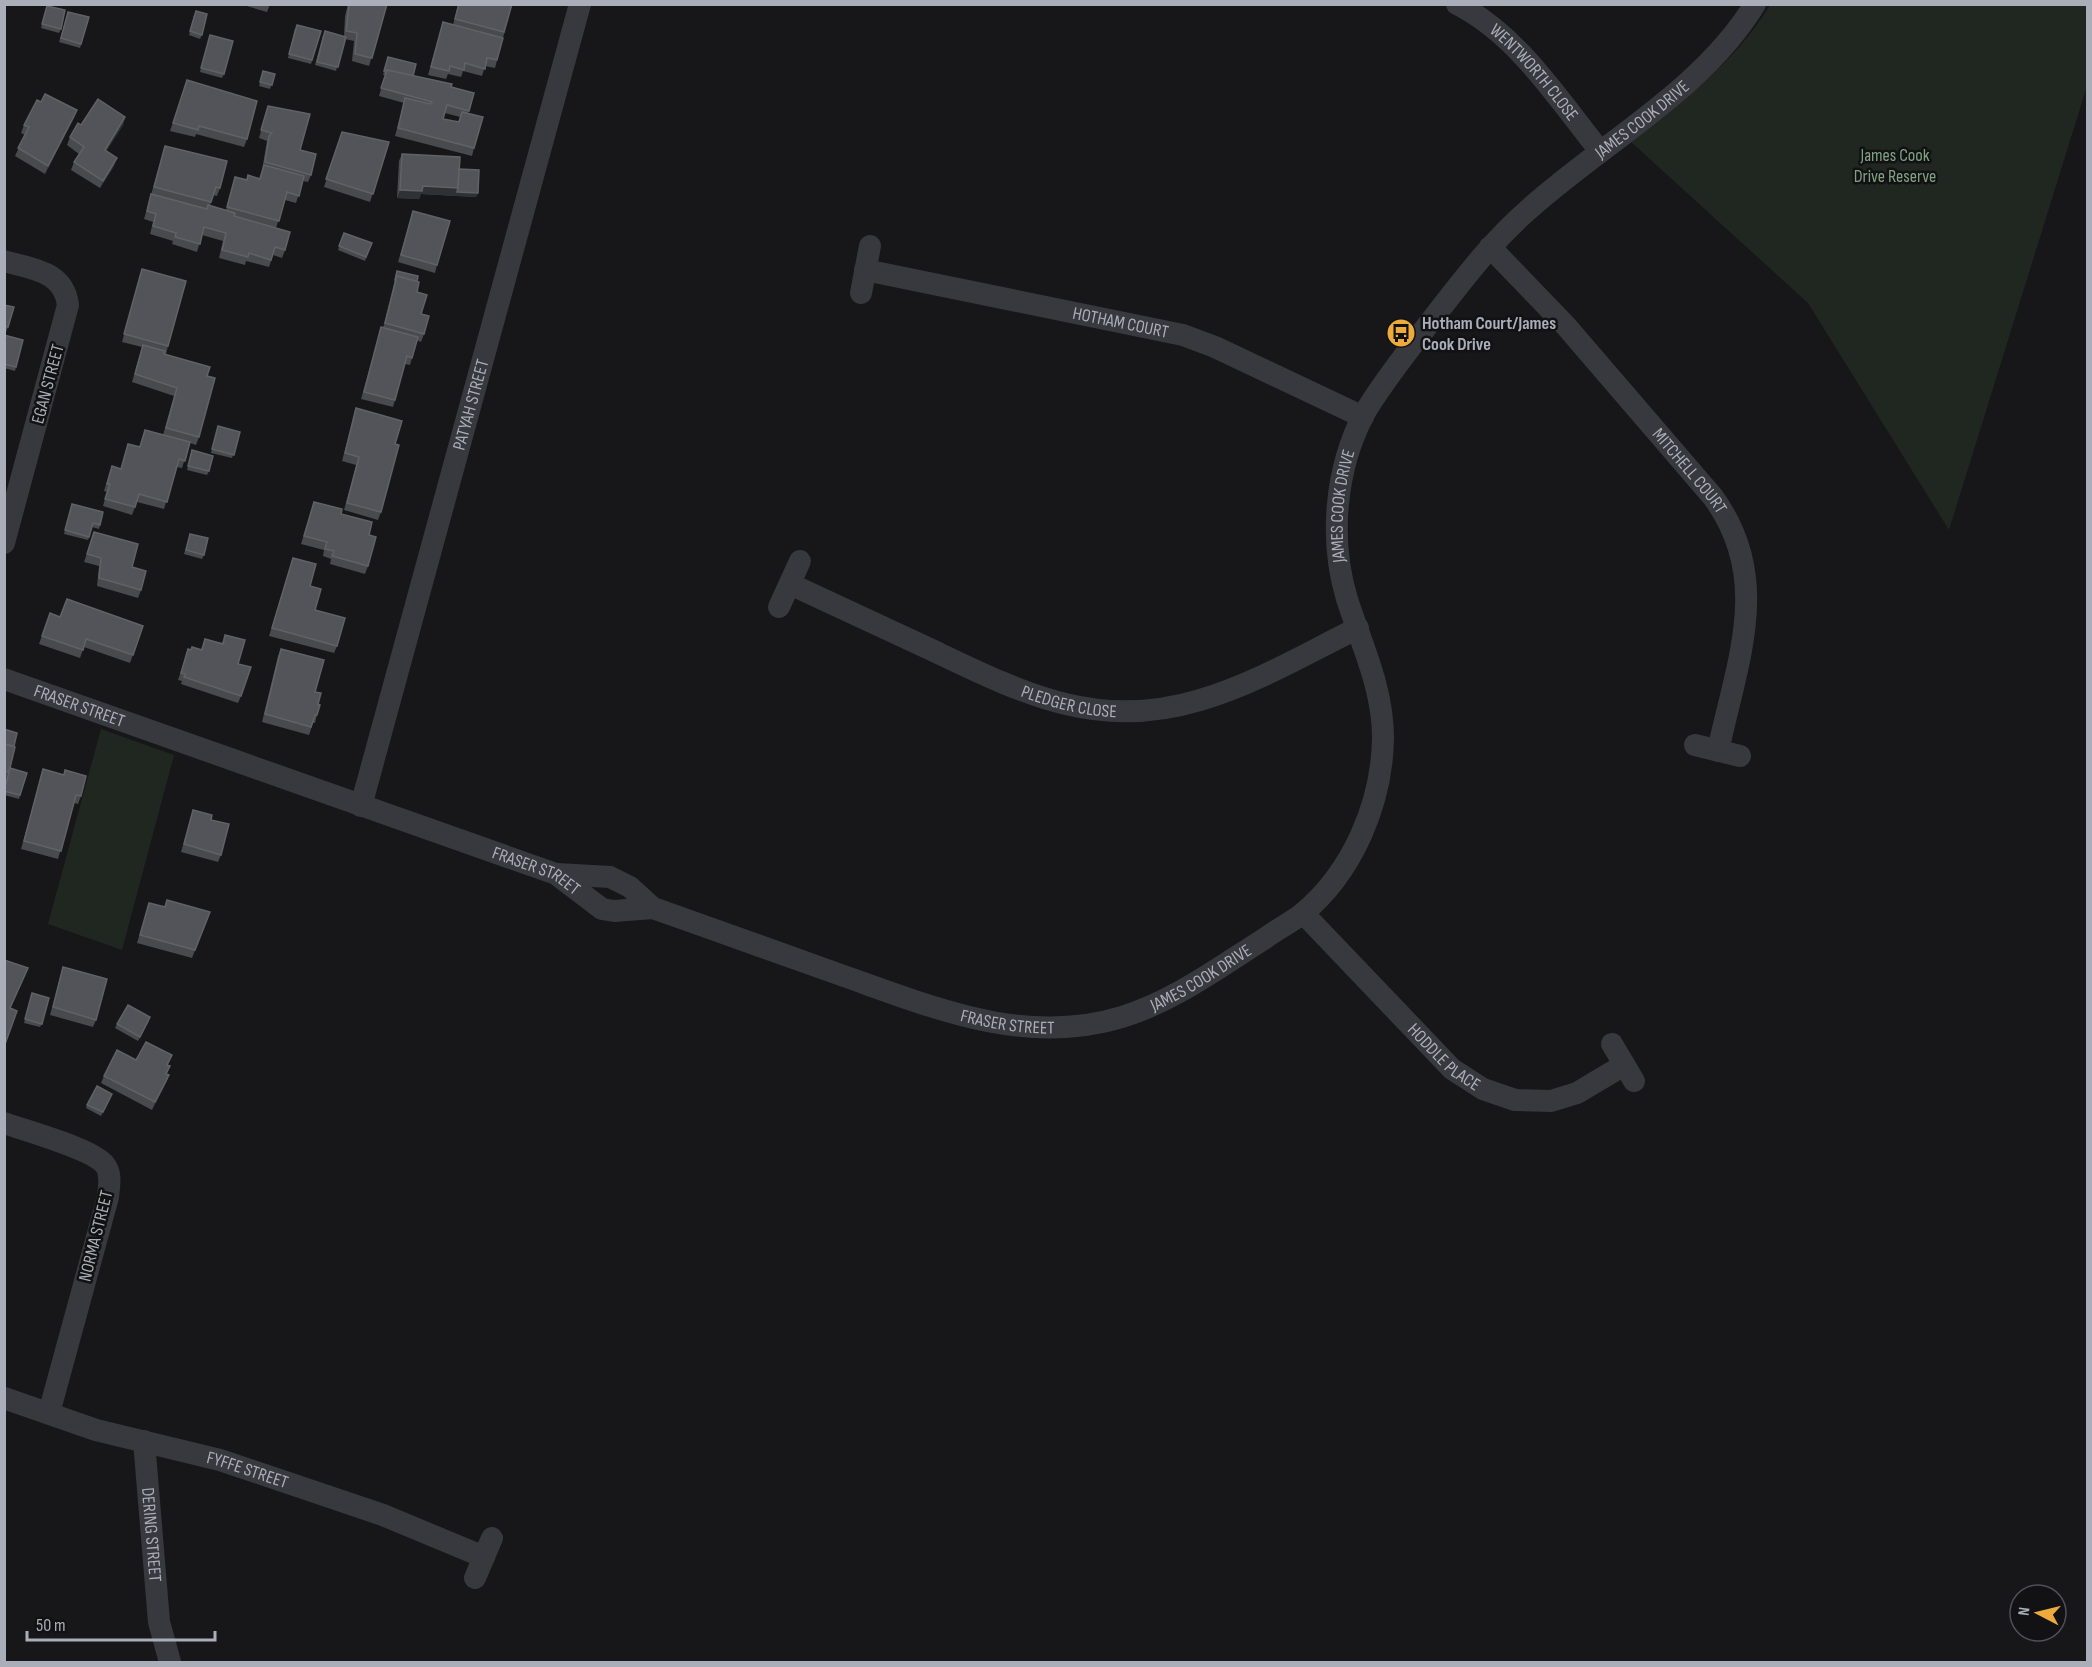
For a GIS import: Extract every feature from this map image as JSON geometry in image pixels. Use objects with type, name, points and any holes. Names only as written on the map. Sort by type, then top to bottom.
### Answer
[{"type":"street","name":"PATYAH STREET","points":[[361,806],[580,4]]},
{"type":"street","name":"WENTWORTH CLOSE","points":[[1457,4],[1497,32],[1522,55],[1600,152]]},
{"type":"street","name":"JAMES COOK DRIVE","points":[[1068,1027],[1123,1017],[1158,1004],[1190,986],[1303,914],[1344,866],[1362,834],[1373,804],[1380,772],[1382,711],[1377,682],[1346,596],[1339,562],[1336,529],[1345,463],[1363,417],[1405,355],[1490,247],[1528,210],[1696,75],[1730,42],[1755,4]]},
{"type":"street","points":[[861,292],[870,246]]},
{"type":"street","name":"MITCHELL COURT","points":[[1490,247],[1574,335],[1713,497],[1733,528],[1743,557],[1748,598],[1729,753],[1695,745]]},
{"type":"street","name":"EGAN STREET","points":[[4,261],[36,270],[60,282],[66,293],[68,305],[4,543]]},
{"type":"street","name":"HOTHAM COURT","points":[[866,270],[1183,335],[1215,347],[1363,417]]},
{"type":"street","points":[[779,607],[800,561]]},
{"type":"street","name":"PLEDGER CLOSE","points":[[790,584],[1026,693],[1061,704],[1110,711],[1148,710],[1200,700],[1228,690],[1358,628]]},
{"type":"street","name":"FRASER STREET","points":[[4,680],[556,874],[602,909],[614,911],[653,908],[951,1013],[1011,1026],[1068,1027]]},
{"type":"street","points":[[556,874],[610,877],[630,887],[653,908]]},
{"type":"street","name":"HODDLE PLACE","points":[[1303,914],[1452,1069],[1483,1089],[1515,1100],[1551,1101],[1577,1093],[1629,1073],[1612,1044]]},
{"type":"street","name":"NORMA STREET","points":[[4,1123],[93,1155],[106,1166],[109,1176],[108,1197],[49,1413]]},
{"type":"street","name":"FYFFE STREET","points":[[4,1398],[96,1430],[231,1463],[383,1515],[488,1547],[475,1578]]},
{"type":"street","name":"DERING STREET","points":[[144,1442],[159,1622],[170,1662]]},
{"type":"green space","name":"James Cook Drive Reserve","points":[[1770,5],[2087,5],[2087,86],[1949,530],[1808,303],[1631,142],[1707,80],[1741,45]]},
{"type":"green space","points":[[101,729],[174,755],[122,950],[48,924]]},
{"type":"building","points":[[349,4],[387,4],[372,58],[355,54],[357,33],[346,31]]},
{"type":"building","points":[[459,4],[512,4],[504,32],[455,19]]},
{"type":"building","points":[[47,6],[65,10],[61,29],[42,24]]},
{"type":"building","points":[[196,11],[207,14],[202,35],[190,31]]},
{"type":"building","points":[[68,12],[89,17],[81,44],[61,38]]},
{"type":"building","points":[[443,22],[503,38],[497,60],[487,58],[485,69],[465,63],[464,70],[450,66],[449,71],[431,67]]},
{"type":"building","points":[[297,25],[321,31],[312,60],[289,54]]},
{"type":"building","points":[[325,31],[346,37],[338,67],[317,62]]},
{"type":"building","points":[[210,35],[233,41],[224,74],[201,68]]},
{"type":"building","points":[[388,57],[416,64],[413,76],[384,71]]},
{"type":"building","points":[[387,70],[452,84],[451,87],[474,93],[469,111],[447,105],[443,119],[459,122],[462,112],[483,117],[474,148],[398,128],[405,98],[430,104],[432,102],[381,88]]},
{"type":"building","points":[[263,71],[275,74],[272,85],[260,82]]},
{"type":"building","points":[[187,80],[257,101],[247,139],[199,126],[198,130],[173,123]]},
{"type":"building","points":[[45,94],[77,110],[48,166],[18,148],[29,127],[24,125],[37,100],[41,102]]},
{"type":"building","points":[[98,99],[125,117],[105,150],[117,158],[103,181],[74,162],[84,147],[70,137],[78,123],[81,125]]},
{"type":"building","points":[[268,106],[310,114],[300,150],[316,154],[311,175],[265,162],[269,136],[272,133],[261,130]]},
{"type":"building","points":[[342,132],[389,142],[373,194],[326,179]]},
{"type":"building","points":[[165,146],[227,161],[220,188],[216,187],[211,202],[154,187]]},
{"type":"building","points":[[402,154],[460,157],[458,188],[423,186],[422,191],[400,190]]},
{"type":"building","points":[[264,165],[304,176],[299,196],[287,192],[279,221],[227,207],[235,177],[247,180],[248,175],[260,179]]},
{"type":"building","points":[[459,169],[479,170],[478,193],[457,192]]},
{"type":"building","points":[[151,194],[207,209],[208,205],[235,213],[234,216],[290,232],[285,250],[275,247],[271,260],[249,253],[248,257],[222,250],[226,233],[204,227],[200,244],[175,237],[176,233],[153,226],[156,214],[147,211]]},
{"type":"building","points":[[413,211],[450,221],[437,265],[401,255]]},
{"type":"building","points":[[344,233],[372,243],[366,257],[339,246]]},
{"type":"building","points":[[142,269],[186,281],[168,346],[124,334]]},
{"type":"building","points":[[397,271],[418,276],[417,282],[397,276],[395,280]]},
{"type":"building","points":[[397,276],[419,282],[417,292],[427,295],[421,314],[429,316],[424,334],[385,323]]},
{"type":"building","points":[[4,305],[14,307],[8,327],[4,326]]},
{"type":"building","points":[[381,327],[418,337],[412,358],[407,356],[395,400],[364,392]]},
{"type":"building","points":[[4,335],[23,340],[16,367],[4,364]]},
{"type":"building","points":[[143,345],[165,351],[164,354],[210,367],[207,376],[215,378],[199,437],[166,428],[177,388],[135,374]]},
{"type":"building","points":[[356,408],[402,421],[395,444],[399,445],[381,512],[347,503],[359,457],[345,453]]},
{"type":"building","points":[[218,426],[240,432],[234,455],[212,449]]},
{"type":"building","points":[[145,430],[190,442],[185,461],[179,459],[167,502],[139,494],[135,507],[105,499],[112,466],[121,469],[128,444],[140,447]]},
{"type":"building","points":[[192,450],[213,456],[209,471],[188,466]]},
{"type":"building","points":[[314,502],[342,509],[341,514],[372,522],[369,535],[376,537],[368,566],[332,556],[334,551],[325,549],[327,542],[304,536]]},
{"type":"building","points":[[72,504],[103,512],[100,525],[93,523],[89,537],[65,530]]},
{"type":"building","points":[[94,532],[138,544],[132,567],[146,571],[141,590],[99,578],[101,558],[87,554]]},
{"type":"building","points":[[190,534],[208,538],[204,555],[186,550]]},
{"type":"building","points":[[293,558],[316,564],[310,586],[321,589],[315,610],[345,618],[337,646],[272,628]]},
{"type":"building","points":[[67,599],[143,626],[133,655],[86,639],[83,650],[42,636],[50,613],[60,617]]},
{"type":"building","points":[[225,635],[245,640],[238,664],[251,667],[241,696],[184,677],[185,674],[181,673],[188,649],[191,650],[192,647],[202,650],[205,639],[223,644]]},
{"type":"building","points":[[281,649],[324,660],[315,692],[321,693],[318,704],[320,705],[311,727],[265,714]]},
{"type":"building","points":[[4,729],[17,733],[14,746],[4,744]]},
{"type":"building","points":[[4,744],[15,747],[9,772],[4,771]]},
{"type":"building","points":[[10,768],[27,773],[20,795],[4,791]]},
{"type":"building","points":[[43,769],[64,775],[65,770],[86,776],[81,796],[76,795],[61,851],[24,841]]},
{"type":"building","points":[[193,810],[212,815],[211,820],[229,824],[221,855],[184,844]]},
{"type":"building","points":[[167,900],[210,912],[195,950],[140,935],[149,903],[165,907]]},
{"type":"building","points":[[4,960],[28,968],[10,1008],[17,1011],[4,1047]]},
{"type":"building","points":[[63,967],[107,979],[96,1020],[53,1007]]},
{"type":"building","points":[[32,993],[49,998],[42,1024],[25,1019]]},
{"type":"building","points":[[128,1005],[150,1017],[140,1037],[117,1024]]},
{"type":"building","points":[[146,1042],[172,1055],[167,1065],[170,1066],[166,1074],[169,1075],[155,1102],[104,1076],[117,1050],[136,1060]]},
{"type":"building","points":[[97,1086],[112,1094],[103,1112],[87,1105]]},
{"type":"place","name":"Hotham Court/James Cook Drive","points":[[1401,333]]}]
